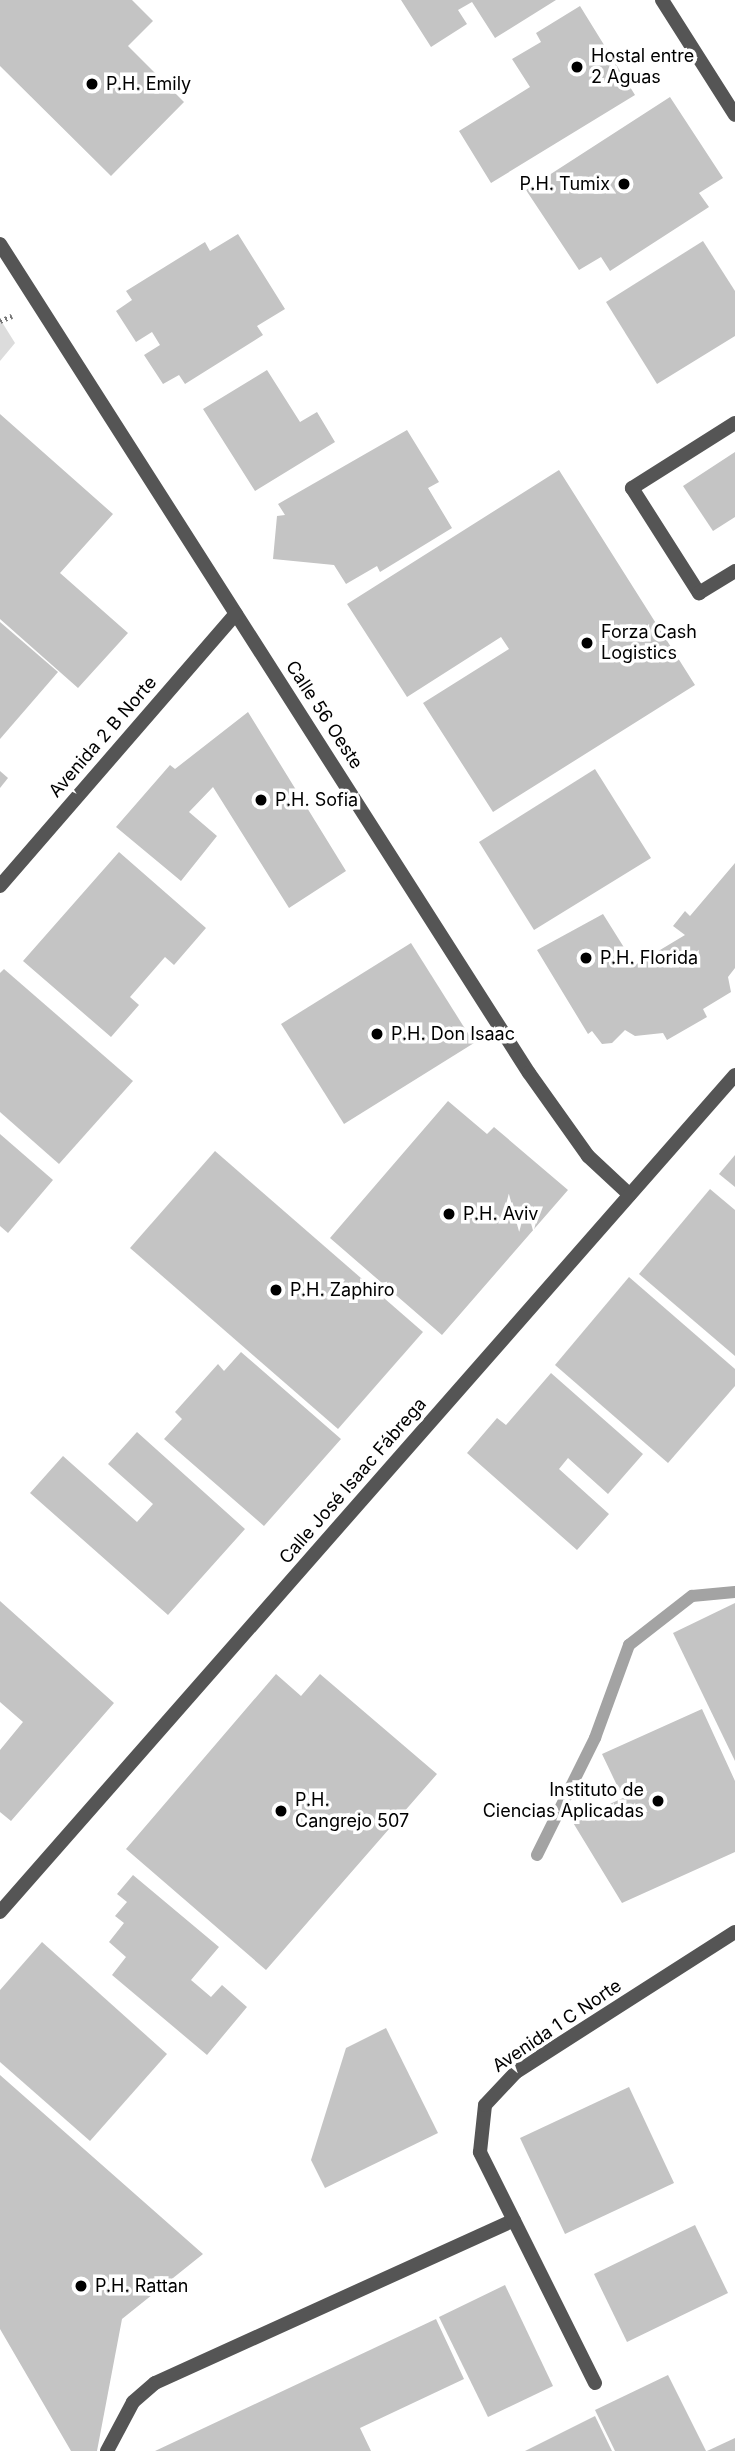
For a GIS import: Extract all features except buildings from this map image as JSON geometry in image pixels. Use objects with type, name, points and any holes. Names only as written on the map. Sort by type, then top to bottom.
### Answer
[{"type":"street","points":[[662,0],[735,115]]},
{"type":"street","name":"Calle 56 Oeste","points":[[0,244],[529,1073],[588,1156],[630,1195]]},
{"type":"street","points":[[735,422],[632,488],[699,593],[735,570]]},
{"type":"street","name":"Avenida 2 B Norte","points":[[0,886],[236,614]]},
{"type":"street","name":"Calle José Isaac Fábrega","points":[[0,1912],[735,1075]]},
{"type":"street","name":"Avenida 1 C Norte","points":[[595,2383],[480,2152],[480,2126],[485,2105],[500,2086],[735,1932]]},
{"type":"street","points":[[107,2451],[133,2402],[155,2384],[514,2220]]},
{"type":"shaded area","points":[[0,319],[15,343],[0,361]]},
{"type":"waterway","points":[[537,1855],[595,1738],[629,1645],[692,1596],[735,1592]]},
{"type":"place","name":"Hostal entre 2 Aguas","points":[[577,67]]},
{"type":"place","name":"P.H. Emily","points":[[92,84]]},
{"type":"place","name":"P.H. Tumix","points":[[624,184]]},
{"type":"place","name":"Forza Cash Logistics","points":[[587,643]]},
{"type":"place","name":"P.H. Sofia","points":[[261,800]]},
{"type":"place","name":"P.H. Florida","points":[[586,958]]},
{"type":"place","name":"P.H. Don Isaac","points":[[377,1034]]},
{"type":"place","name":"P.H. Aviv","points":[[449,1214]]},
{"type":"place","name":"P.H. Zaphiro","points":[[276,1290]]},
{"type":"place","name":"Instituto de Ciencias Aplicadas","points":[[658,1801]]},
{"type":"place","name":"P.H. Cangrejo 507","points":[[281,1811]]},
{"type":"place","name":"P.H. Rattan","points":[[81,2286]]}]
